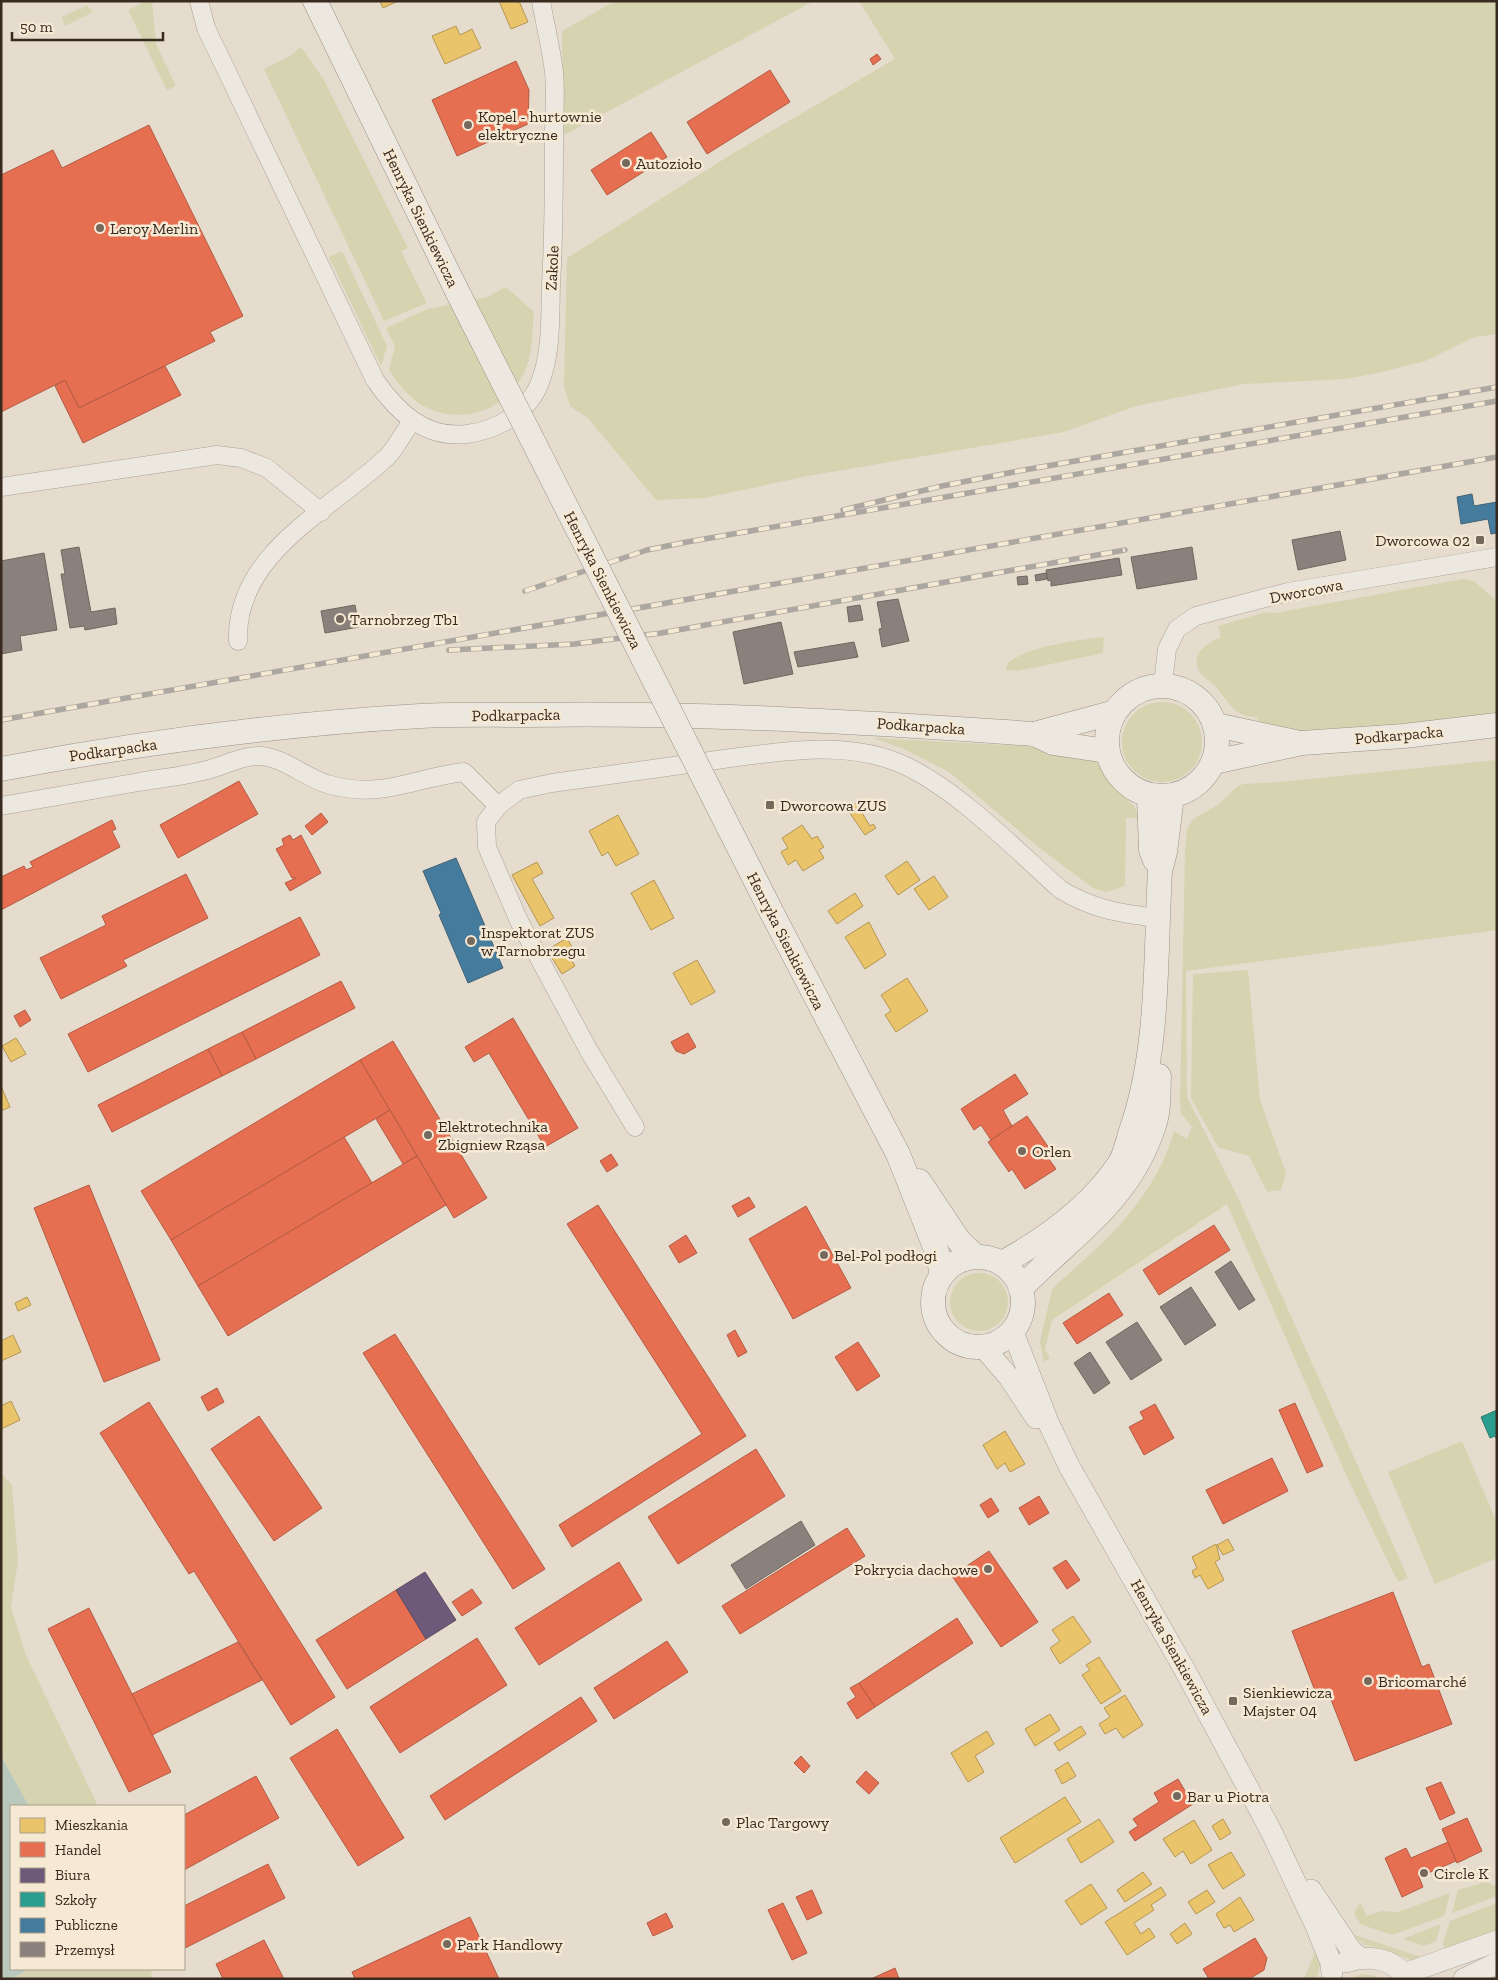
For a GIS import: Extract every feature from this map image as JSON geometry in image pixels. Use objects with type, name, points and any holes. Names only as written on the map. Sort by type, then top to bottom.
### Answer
[{"type":"main road","name":"Henryka Sienkiewicza","points":[[315,1],[455,287],[772,913],[898,1154],[937,1252],[942,1274]]},
{"type":"main road","points":[[1163,684],[1174,685],[1192,693],[1211,714],[1216,725],[1217,741],[1214,762],[1195,785],[1184,792],[1160,796],[1136,790],[1115,771],[1107,751],[1109,726],[1115,712],[1124,701],[1136,692],[1149,686],[1163,684]]},
{"type":"main road","name":"Podkarpacka","points":[[1,769],[75,755],[280,728],[420,716],[594,714],[724,717],[860,722],[1034,734],[1115,712]]},
{"type":"main road","name":"Podkarpacka","points":[[1216,725],[1302,743]]},
{"type":"main road","name":"Podkarpacka","points":[[1214,762],[1302,743],[1404,736],[1497,725]]},
{"type":"main road","name":"Podkarpacka","points":[[1034,734],[1053,743],[1107,751]]},
{"type":"main road","points":[[1002,1263],[1037,1241],[1096,1193],[1121,1161],[1141,1103],[1155,994],[1160,871],[1152,850],[1160,796]]},
{"type":"main road","points":[[1022,1287],[1112,1202],[1138,1164],[1156,1120],[1160,1044],[1155,994]]},
{"type":"main road","name":"Henryka Sienkiewicza","points":[[898,1154],[922,1184],[959,1241],[975,1256]]},
{"type":"main road","points":[[975,1256],[989,1258],[1002,1263],[1014,1273],[1022,1287],[1024,1311],[1013,1332],[994,1345],[984,1348],[968,1347],[954,1341],[943,1331],[935,1317],[932,1302],[935,1287],[942,1274],[957,1262],[975,1256]]},
{"type":"street","name":"Zakole","points":[[199,1],[206,28],[365,363],[392,404],[412,421],[434,432],[457,435],[486,430],[509,420],[526,404],[538,386],[549,345],[554,228],[554,73],[541,1]]},
{"type":"street","points":[[238,641],[239,614],[251,582],[287,540],[390,454],[412,421]]},
{"type":"street","points":[[1,487],[217,455],[241,458],[267,468],[321,512]]},
{"type":"street","name":"Dworcowa","points":[[1163,684],[1167,649],[1177,629],[1196,616],[1288,592],[1497,557]]},
{"type":"street","points":[[635,1127],[589,1051],[519,921],[487,847],[486,822],[498,806],[519,790],[552,783],[796,750],[873,755],[906,766],[938,784],[1061,890],[1084,903],[1111,912],[1157,918]]},
{"type":"street","points":[[1,806],[207,770],[243,758],[260,756],[276,758],[300,773],[327,784],[363,791],[394,788],[436,775],[464,772],[498,806]]},
{"type":"street","name":"Henryka Sienkiewicza","points":[[1013,1332],[1048,1422],[1069,1466],[1187,1674],[1271,1831],[1316,1926],[1331,1963],[1330,1976]]},
{"type":"street","name":"Henryka Sienkiewicza","points":[[984,1348],[1009,1377],[1069,1466]]},
{"type":"street","name":"Henryka Sienkiewicza","points":[[1271,1831],[1347,1943],[1360,1958]]},
{"type":"street","points":[[1330,1976],[1345,1963],[1360,1958],[1376,1958],[1391,1964],[1405,1976],[1497,1941]]},
{"type":"street","points":[[1464,1979],[1497,1963]]},
{"type":"shaded area","points":[[146,1],[152,1],[156,44],[176,86],[167,90],[128,10]]},
{"type":"shaded area","points":[[615,1],[814,1],[564,135],[562,31]]},
{"type":"shaded area","points":[[859,1],[1497,1],[1497,334],[1475,337],[1425,361],[1382,372],[1346,379],[1244,384],[1136,406],[1064,432],[808,476],[705,498],[656,500],[588,418],[570,406],[564,386],[567,258],[732,154],[895,59]]},
{"type":"shaded area","points":[[87,5],[93,12],[65,26],[62,17]]},
{"type":"shaded area","points":[[301,47],[324,80],[408,248],[401,251],[427,303],[384,321],[264,69],[290,56]]},
{"type":"shaded area","points":[[342,251],[387,346],[381,366],[329,257]]},
{"type":"shaded area","points":[[506,287],[534,312],[529,358],[524,373],[516,386],[505,398],[493,406],[465,415],[435,411],[420,404],[403,388],[389,370],[395,346],[386,328],[428,309],[487,297]]},
{"type":"shaded area","points":[[1463,579],[1475,582],[1497,601],[1497,716],[1341,730],[1258,731],[1257,717],[1242,714],[1232,708],[1216,687],[1201,674],[1198,667],[1197,661],[1200,651],[1221,637],[1218,626],[1266,612],[1275,613]]},
{"type":"shaded area","points":[[1104,637],[1103,653],[1018,671],[1006,670],[1008,663],[1028,652],[1054,645]]},
{"type":"shaded area","points":[[1154,702],[1170,702],[1191,713],[1202,734],[1202,750],[1191,771],[1170,782],[1154,782],[1140,776],[1128,764],[1122,750],[1122,734],[1128,720],[1140,708]]},
{"type":"shaded area","points":[[873,738],[1025,746],[1096,761],[1114,786],[1134,806],[1139,818],[1126,818],[1125,886],[1106,892],[1093,888],[1037,846],[949,772],[904,749]]},
{"type":"shaded area","points":[[1497,760],[1497,930],[1186,971],[1187,1097],[1240,1202],[1408,1578],[1398,1582],[1346,1475],[1227,1204],[1052,1320],[1045,1349],[1050,1358],[1044,1362],[1040,1341],[1052,1290],[1111,1234],[1142,1197],[1166,1155],[1174,1131],[1187,1139],[1192,1127],[1181,1114],[1180,1104],[1185,849],[1187,830],[1193,819],[1219,804],[1237,787],[1243,784]]},
{"type":"shaded area","points":[[1248,970],[1260,1100],[1286,1173],[1281,1190],[1267,1192],[1249,1156],[1218,1147],[1191,1098],[1193,974]]},
{"type":"shaded area","points":[[979,1273],[995,1278],[1003,1286],[1008,1302],[1003,1318],[995,1326],[979,1331],[963,1326],[955,1318],[950,1302],[955,1286],[963,1278]]},
{"type":"shaded area","points":[[1462,1441],[1497,1523],[1497,1558],[1435,1584],[1388,1472]]},
{"type":"shaded area","points":[[1,1473],[12,1485],[18,1561],[11,1607],[25,1653],[98,1805],[28,1805],[1,1756]]},
{"type":"shaded area","points":[[1,1756],[28,1805],[10,1805],[10,1970],[27,1970],[11,1979],[1,1979]]},
{"type":"shaded area","points":[[1485,1882],[1497,1886],[1497,1896],[1452,1913],[1458,1890]]},
{"type":"shaded area","points":[[1450,1893],[1444,1916],[1392,1935],[1360,1924],[1354,1913],[1360,1902],[1367,1916],[1381,1911],[1398,1912]]},
{"type":"shaded area","points":[[1497,1903],[1497,1928],[1490,1935],[1446,1952],[1443,1944],[1450,1921]]},
{"type":"shaded area","points":[[1441,1924],[1436,1941],[1424,1946],[1403,1939]]},
{"type":"shaded area","points":[[1352,1934],[1427,1959],[1413,1961],[1386,1950],[1365,1945]]},
{"type":"shaded area","points":[[1315,1952],[1321,1962],[1317,1977],[1304,1979]]},
{"type":"shaded area","points":[[27,1970],[153,1970],[151,1975],[153,1979],[11,1979]]},
{"type":"shaded area","points":[[1361,1974],[1372,1975],[1383,1979],[1350,1979]]},
{"type":"building: Mieszkania","points":[[380,1],[398,1],[383,8]]},
{"type":"building: Mieszkania","points":[[499,1],[519,1],[528,22],[511,29]]},
{"type":"building: Mieszkania","points":[[456,26],[460,35],[472,29],[481,48],[445,64],[432,36]]},
{"type":"building: Mieszkania","points":[[856,803],[870,826],[873,824],[876,828],[865,835],[847,809]]},
{"type":"building: Mieszkania","points":[[618,815],[639,854],[616,866],[608,852],[602,856],[589,831]]},
{"type":"building: Mieszkania","points":[[802,825],[812,839],[817,836],[824,847],[819,850],[824,858],[803,871],[796,860],[788,865],[781,852],[788,848],[782,838]]},
{"type":"building: Mieszkania","points":[[907,861],[920,880],[898,895],[885,876]]},
{"type":"building: Mieszkania","points":[[537,862],[543,873],[532,879],[554,918],[540,926],[512,875]]},
{"type":"building: Mieszkania","points":[[934,876],[948,897],[929,910],[914,889]]},
{"type":"building: Mieszkania","points":[[654,880],[674,918],[651,930],[631,893]]},
{"type":"building: Mieszkania","points":[[855,893],[863,906],[837,924],[828,911]]},
{"type":"building: Mieszkania","points":[[869,922],[886,955],[865,969],[845,937]]},
{"type":"building: Mieszkania","points":[[567,938],[573,949],[567,952],[575,966],[562,974],[547,950]]},
{"type":"building: Mieszkania","points":[[697,960],[715,992],[691,1005],[673,973]]},
{"type":"building: Mieszkania","points":[[907,978],[928,1011],[896,1032],[885,1015],[891,1011],[881,995]]},
{"type":"building: Mieszkania","points":[[16,1038],[26,1054],[11,1062],[2,1046]]},
{"type":"building: Mieszkania","points":[[1,1086],[10,1107],[1,1111]]},
{"type":"building: Mieszkania","points":[[27,1297],[31,1305],[18,1311],[15,1303]]},
{"type":"building: Mieszkania","points":[[13,1335],[21,1352],[1,1361],[1,1341]]},
{"type":"building: Mieszkania","points":[[11,1401],[20,1420],[1,1429],[1,1406]]},
{"type":"building: Mieszkania","points":[[1005,1431],[1025,1464],[1010,1472],[1005,1463],[997,1469],[983,1445]]},
{"type":"building: Mieszkania","points":[[1228,1539],[1234,1550],[1223,1555],[1217,1545]]},
{"type":"building: Mieszkania","points":[[1216,1544],[1220,1559],[1215,1562],[1224,1580],[1208,1589],[1200,1575],[1195,1578],[1192,1571],[1197,1568],[1192,1557]]},
{"type":"building: Mieszkania","points":[[1073,1616],[1091,1642],[1060,1664],[1050,1648],[1060,1641],[1052,1630]]},
{"type":"building: Mieszkania","points":[[1099,1657],[1121,1691],[1101,1704],[1082,1675],[1090,1670],[1086,1665]]},
{"type":"building: Mieszkania","points":[[1125,1695],[1143,1725],[1123,1738],[1116,1728],[1105,1734],[1099,1724],[1110,1717],[1104,1708]]},
{"type":"building: Mieszkania","points":[[1050,1714],[1060,1730],[1035,1746],[1025,1729]]},
{"type":"building: Mieszkania","points":[[1081,1726],[1086,1734],[1059,1751],[1054,1743]]},
{"type":"building: Mieszkania","points":[[987,1731],[994,1744],[975,1756],[984,1772],[968,1782],[951,1753]]},
{"type":"building: Mieszkania","points":[[1068,1762],[1076,1776],[1062,1784],[1055,1770]]},
{"type":"building: Mieszkania","points":[[1065,1797],[1081,1822],[1015,1863],[1000,1838]]},
{"type":"building: Mieszkania","points":[[1099,1819],[1114,1842],[1081,1863],[1067,1839]]},
{"type":"building: Mieszkania","points":[[1223,1819],[1231,1833],[1220,1840],[1212,1826]]},
{"type":"building: Mieszkania","points":[[1194,1820],[1212,1850],[1191,1864],[1183,1851],[1175,1857],[1163,1839]]},
{"type":"building: Mieszkania","points":[[1231,1852],[1245,1875],[1223,1889],[1208,1865]]},
{"type":"building: Mieszkania","points":[[1143,1872],[1152,1884],[1125,1902],[1117,1890]]},
{"type":"building: Mieszkania","points":[[1091,1884],[1107,1908],[1081,1925],[1065,1901]]},
{"type":"building: Mieszkania","points":[[1161,1887],[1166,1895],[1151,1905],[1154,1910],[1134,1923],[1141,1934],[1149,1928],[1155,1937],[1127,1955],[1105,1922]]},
{"type":"building: Mieszkania","points":[[1207,1890],[1215,1902],[1196,1914],[1188,1902]]},
{"type":"building: Mieszkania","points":[[1240,1897],[1254,1920],[1234,1932],[1230,1925],[1224,1928],[1216,1914]]},
{"type":"building: Mieszkania","points":[[1185,1923],[1192,1934],[1177,1944],[1170,1934]]},
{"type":"building: Handel","points":[[877,54],[881,59],[873,65],[870,59]]},
{"type":"building: Handel","points":[[516,61],[529,90],[528,124],[457,156],[432,100]]},
{"type":"building: Handel","points":[[770,70],[790,102],[707,154],[687,122]]},
{"type":"building: Handel","name":"Leroy Merlin","points":[[149,125],[243,316],[210,332],[215,341],[79,408],[65,380],[1,412],[1,175],[53,150],[62,168]]},
{"type":"building: Handel","points":[[651,132],[667,157],[607,195],[591,170]]},
{"type":"building: Handel","points":[[165,366],[181,395],[83,443],[55,386],[65,380],[79,408]]},
{"type":"building: Handel","points":[[239,781],[258,814],[178,858],[160,825]]},
{"type":"building: Handel","points":[[321,813],[328,822],[312,835],[305,826]]},
{"type":"building: Handel","points":[[112,820],[116,829],[112,831],[120,847],[1,910],[1,877],[24,866],[26,870],[33,867],[30,862]]},
{"type":"building: Handel","points":[[290,835],[293,840],[301,835],[321,873],[290,891],[285,883],[296,878],[292,878],[276,849],[284,845],[282,839]]},
{"type":"building: Handel","points":[[186,874],[208,918],[123,960],[127,966],[61,999],[40,958],[106,925],[102,916]]},
{"type":"building: Handel","points":[[300,917],[320,955],[88,1072],[68,1034]]},
{"type":"building: Handel","points":[[341,981],[355,1008],[256,1059],[242,1032]]},
{"type":"building: Handel","points":[[25,1010],[31,1020],[20,1027],[14,1016]]},
{"type":"building: Handel","points":[[513,1018],[578,1128],[545,1147],[489,1053],[474,1062],[465,1047]]},
{"type":"building: Handel","points":[[242,1032],[256,1059],[222,1076],[208,1049]]},
{"type":"building: Handel","points":[[688,1033],[696,1047],[684,1054],[676,1051],[671,1042]]},
{"type":"building: Handel","points":[[393,1041],[487,1198],[454,1218],[360,1060]]},
{"type":"building: Handel","points":[[208,1049],[222,1076],[112,1132],[98,1105]]},
{"type":"building: Handel","points":[[360,1060],[390,1110],[171,1240],[141,1191]]},
{"type":"building: Handel","points":[[1015,1074],[1028,1094],[1003,1110],[1012,1126],[991,1140],[981,1125],[974,1130],[961,1109]]},
{"type":"building: Handel","points":[[390,1110],[417,1156],[403,1164],[376,1119]]},
{"type":"building: Handel","points":[[1027,1116],[1049,1148],[1044,1152],[1056,1169],[1025,1189],[1012,1169],[1009,1172],[988,1142]]},
{"type":"building: Handel","points":[[344,1137],[372,1183],[198,1286],[171,1240]]},
{"type":"building: Handel","points":[[611,1154],[618,1165],[607,1172],[600,1161]]},
{"type":"building: Handel","points":[[417,1156],[446,1205],[228,1336],[198,1286]]},
{"type":"building: Handel","points":[[89,1185],[160,1360],[104,1382],[34,1208]]},
{"type":"building: Handel","points":[[749,1197],[755,1207],[738,1217],[732,1206]]},
{"type":"building: Handel","points":[[598,1205],[746,1436],[572,1547],[559,1525],[702,1434],[567,1224]]},
{"type":"building: Handel","points":[[806,1206],[851,1288],[793,1319],[749,1239]]},
{"type":"building: Handel","points":[[1214,1225],[1230,1250],[1159,1295],[1143,1270]]},
{"type":"building: Handel","points":[[686,1235],[697,1253],[679,1263],[669,1246]]},
{"type":"building: Handel","points":[[1109,1293],[1123,1315],[1077,1344],[1063,1323]]},
{"type":"building: Handel","points":[[735,1330],[747,1352],[738,1357],[727,1335]]},
{"type":"building: Handel","points":[[395,1334],[545,1569],[513,1589],[363,1353]]},
{"type":"building: Handel","points":[[858,1342],[880,1376],[857,1391],[835,1357]]},
{"type":"building: Handel","points":[[217,1388],[224,1402],[208,1411],[201,1397]]},
{"type":"building: Handel","points":[[149,1402],[335,1697],[291,1725],[194,1571],[189,1574],[100,1433]]},
{"type":"building: Handel","points":[[1295,1403],[1323,1466],[1307,1473],[1279,1410]]},
{"type":"building: Handel","points":[[1155,1404],[1174,1438],[1144,1455],[1129,1427],[1144,1419],[1140,1412]]},
{"type":"building: Handel","points":[[259,1416],[322,1508],[274,1541],[211,1449]]},
{"type":"building: Handel","points":[[756,1449],[785,1496],[678,1564],[648,1517]]},
{"type":"building: Handel","points":[[1272,1458],[1288,1491],[1223,1524],[1206,1490]]},
{"type":"building: Handel","points":[[1039,1496],[1049,1513],[1029,1525],[1019,1508]]},
{"type":"building: Handel","points":[[991,1498],[999,1511],[988,1518],[980,1505]]},
{"type":"building: Handel","points":[[847,1528],[865,1556],[740,1634],[722,1606]]},
{"type":"building: Handel","points":[[989,1551],[1038,1622],[1001,1647],[952,1576]]},
{"type":"building: Handel","points":[[1066,1560],[1080,1580],[1067,1589],[1053,1568]]},
{"type":"building: Handel","points":[[619,1562],[642,1600],[539,1665],[515,1628]]},
{"type":"building: Handel","points":[[472,1589],[482,1603],[462,1616],[452,1602]]},
{"type":"building: Handel","points":[[396,1590],[426,1639],[347,1689],[316,1640]]},
{"type":"building: Handel","points":[[1393,1592],[1422,1667],[1429,1664],[1452,1724],[1355,1761],[1328,1692],[1317,1696],[1292,1631]]},
{"type":"building: Handel","points":[[89,1608],[171,1772],[129,1792],[48,1629]]},
{"type":"building: Handel","points":[[957,1618],[973,1643],[875,1707],[859,1683]]},
{"type":"building: Handel","points":[[477,1638],[507,1685],[400,1753],[370,1707]]},
{"type":"building: Handel","points":[[667,1641],[688,1672],[614,1719],[594,1688]]},
{"type":"building: Handel","points":[[238,1642],[262,1680],[152,1735],[132,1694]]},
{"type":"building: Handel","points":[[859,1683],[875,1707],[857,1719],[847,1703],[856,1697],[850,1688]]},
{"type":"building: Handel","points":[[581,1697],[597,1721],[445,1820],[430,1796]]},
{"type":"building: Handel","points":[[337,1729],[404,1838],[358,1866],[290,1758]]},
{"type":"building: Handel","points":[[801,1756],[810,1766],[804,1773],[794,1763]]},
{"type":"building: Handel","points":[[866,1771],[879,1783],[869,1794],[856,1782]]},
{"type":"building: Handel","points":[[256,1776],[279,1818],[185,1869],[185,1814]]},
{"type":"building: Handel","points":[[1178,1779],[1193,1804],[1135,1841],[1129,1832],[1138,1826],[1133,1819],[1159,1802],[1154,1793]]},
{"type":"building: Handel","points":[[1441,1782],[1455,1813],[1440,1820],[1426,1788]]},
{"type":"building: Handel","points":[[1467,1818],[1482,1851],[1457,1863],[1442,1829]]},
{"type":"building: Handel","points":[[1448,1842],[1456,1861],[1419,1877],[1423,1887],[1402,1897],[1385,1858],[1406,1848],[1411,1858]]},
{"type":"building: Handel","points":[[268,1864],[285,1898],[185,1948],[185,1906]]},
{"type":"building: Handel","points":[[812,1890],[822,1913],[807,1920],[796,1897]]},
{"type":"building: Handel","points":[[783,1903],[807,1953],[792,1960],[768,1910]]},
{"type":"building: Handel","points":[[666,1913],[673,1927],[653,1936],[647,1923]]},
{"type":"building: Handel","name":"Park Handlowy","points":[[470,1917],[499,1979],[355,1979],[352,1972]]},
{"type":"building: Handel","points":[[1255,1938],[1267,1958],[1264,1970],[1249,1979],[1209,1979],[1203,1969]]},
{"type":"building: Handel","points":[[264,1940],[284,1979],[223,1979],[216,1964]]},
{"type":"building: Handel","points":[[895,1968],[899,1979],[873,1978]]},
{"type":"building: Biura","points":[[425,1572],[456,1620],[426,1639],[396,1590]]},
{"type":"building: Szkoły","points":[[1497,1410],[1497,1440],[1495,1436],[1490,1438],[1481,1417]]},
{"type":"building: Publiczne","points":[[1472,494],[1474,506],[1497,502],[1497,533],[1491,534],[1488,519],[1461,524],[1457,497]]},
{"type":"building: Publiczne","name":"Inspektorat ZUS w Tarnobrzegu","points":[[456,858],[503,968],[468,983],[439,915],[441,913],[423,871]]},
{"type":"building: Przemysł","points":[[1340,531],[1346,560],[1298,570],[1292,540]]},
{"type":"building: Przemysł","points":[[79,547],[91,612],[115,608],[117,624],[85,630],[84,626],[70,628],[61,574],[65,574],[61,550]]},
{"type":"building: Przemysł","points":[[1192,547],[1197,579],[1137,589],[1131,557]]},
{"type":"building: Przemysł","points":[[44,553],[57,630],[20,636],[22,650],[1,654],[1,561]]},
{"type":"building: Przemysł","points":[[1119,558],[1122,575],[1051,586],[1051,580],[1048,581],[1046,570]]},
{"type":"building: Przemysł","points":[[1046,573],[1047,579],[1036,581],[1035,575]]},
{"type":"building: Przemysł","points":[[1027,576],[1028,584],[1018,585],[1017,577]]},
{"type":"building: Przemysł","points":[[898,599],[909,641],[882,647],[879,629],[882,628],[877,602]]},
{"type":"building: Przemysł","name":"Tarnobrzeg Tb1","points":[[355,605],[359,627],[325,633],[321,611]]},
{"type":"building: Przemysł","points":[[860,605],[863,620],[849,622],[847,607]]},
{"type":"building: Przemysł","points":[[781,622],[793,674],[744,684],[733,632]]},
{"type":"building: Przemysł","points":[[854,642],[858,657],[798,667],[794,652]]},
{"type":"building: Przemysł","points":[[1231,1261],[1255,1300],[1239,1310],[1215,1272]]},
{"type":"building: Przemysł","points":[[1191,1287],[1216,1325],[1185,1345],[1160,1307]]},
{"type":"building: Przemysł","points":[[1137,1322],[1162,1360],[1131,1380],[1106,1342]]},
{"type":"building: Przemysł","points":[[1090,1352],[1110,1383],[1094,1394],[1074,1363]]},
{"type":"building: Przemysł","points":[[801,1521],[815,1545],[746,1589],[731,1565]]},
{"type":"railway","points":[[843,510],[942,486],[1024,470],[1497,387]]},
{"type":"railway","points":[[525,591],[647,550],[687,542],[1497,401]]},
{"type":"railway","points":[[1,720],[1497,457]]},
{"type":"railway","points":[[449,650],[574,644],[661,633],[1125,550]]},
{"type":"place","name":"Kopel - hurtownie elektryczne","points":[[468,125]]},
{"type":"place","name":"Autozioło","points":[[626,163]]},
{"type":"place","name":"Leroy Merlin","points":[[100,228]]},
{"type":"place","name":"Dworcowa 02","points":[[1480,540]]},
{"type":"place","name":"Tarnobrzeg Tb1","points":[[340,619]]},
{"type":"place","name":"Dworcowa ZUS","points":[[770,805]]},
{"type":"place","name":"Inspektorat ZUS w Tarnobrzegu","points":[[471,941]]},
{"type":"place","name":"Elektrotechnika Zbigniew Rząsa","points":[[428,1135]]},
{"type":"place","name":"Orlen","points":[[1022,1151]]},
{"type":"place","name":"Bel-Pol podłogi","points":[[824,1255]]},
{"type":"place","name":"Pokrycia dachowe","points":[[988,1569]]},
{"type":"place","name":"Bricomarché","points":[[1368,1681]]},
{"type":"place","name":"Sienkiewicza Majster 04","points":[[1233,1701]]},
{"type":"place","name":"Bar u Piotra","points":[[1177,1796]]},
{"type":"place","name":"Plac Targowy","points":[[726,1822]]},
{"type":"place","name":"Circle K","points":[[1424,1873]]},
{"type":"place","name":"Park Handlowy","points":[[447,1944]]}]
